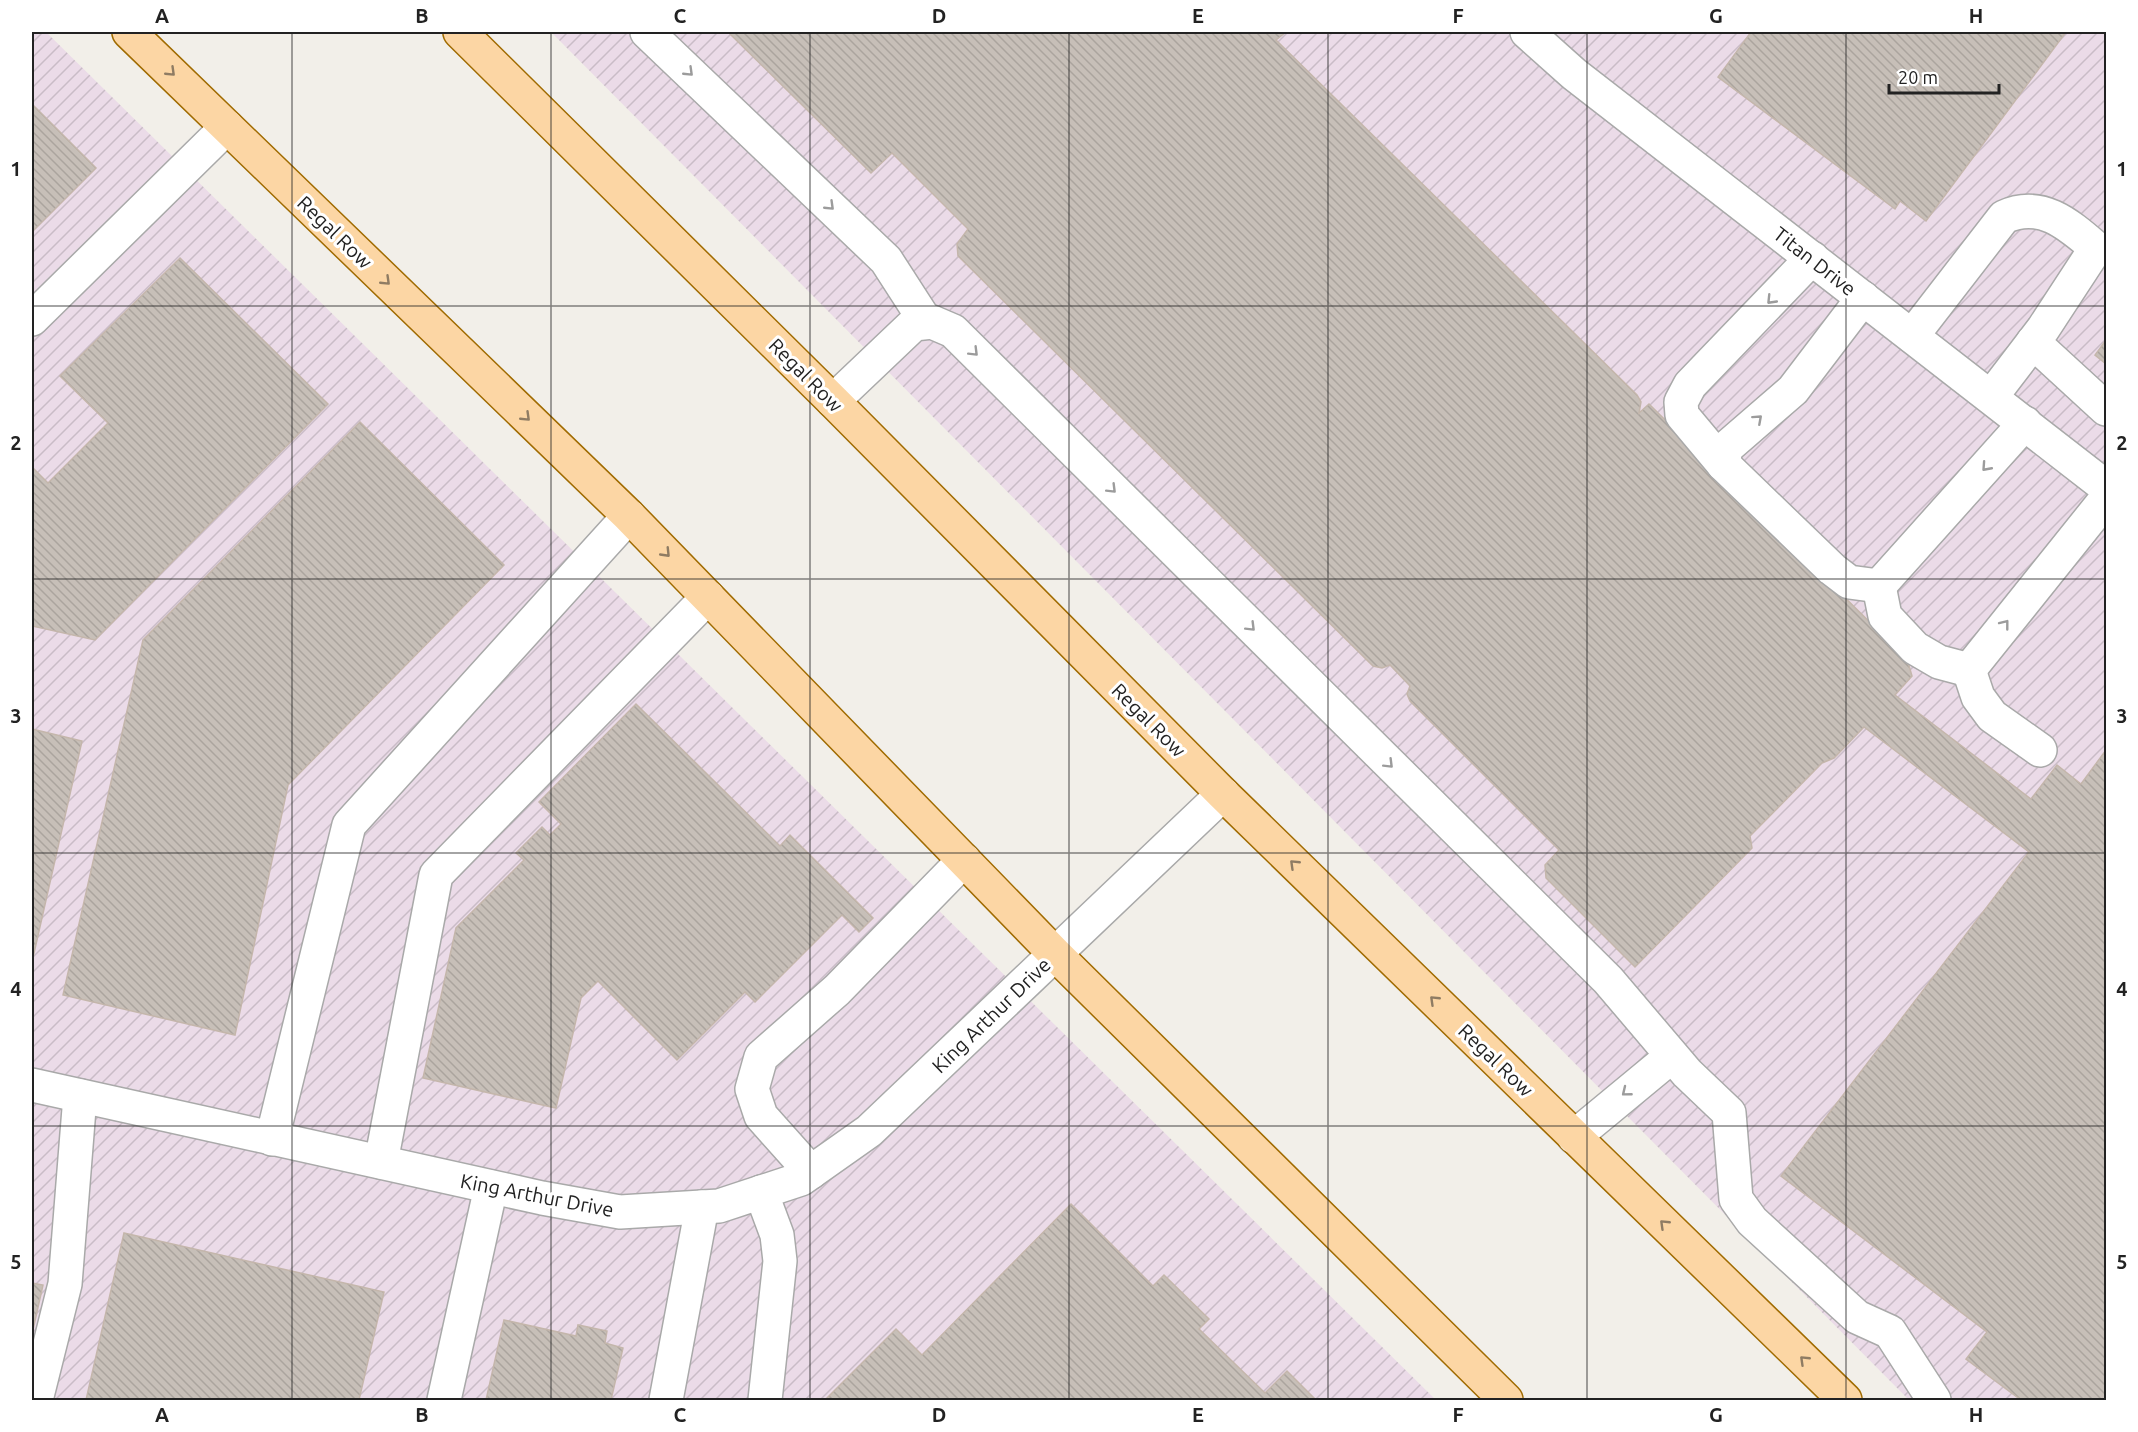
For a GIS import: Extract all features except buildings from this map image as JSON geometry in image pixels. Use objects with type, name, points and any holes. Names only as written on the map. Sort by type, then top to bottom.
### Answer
[{"type":"main road","name":"Regal Row","points":[[129,32],[629,516],[1055,954],[1506,1401]]},
{"type":"main road","name":"Regal Row","points":[[460,32],[833,401],[1223,794],[1845,1401]]},
{"type":"street","points":[[647,32],[886,260],[926,322]]},
{"type":"street","name":"Titan Drive","points":[[1527,32],[1574,74],[2106,487]]},
{"type":"street","points":[[32,319],[227,127]]},
{"type":"street","points":[[1912,336],[2004,217],[2020,210],[2061,219],[2096,248],[2033,342],[1991,397]]},
{"type":"street","points":[[1812,258],[1690,385],[1681,402],[1682,415],[1723,464],[1832,569],[1849,582],[1879,586]]},
{"type":"street","points":[[1723,464],[1726,448],[1792,390],[1863,298]]},
{"type":"street","points":[[833,401],[914,324],[932,322],[952,331],[1608,980],[1672,1056],[1729,1113],[1736,1199],[1752,1221],[1857,1317],[1890,1332],[1934,1401]]},
{"type":"street","points":[[2033,342],[2106,409]]},
{"type":"street","points":[[1879,586],[2025,423]]},
{"type":"street","points":[[1969,670],[2106,499]]},
{"type":"street","points":[[272,1139],[349,825],[629,516]]},
{"type":"street","points":[[1879,586],[1885,616],[1915,648],[1939,662],[1969,670]]},
{"type":"street","points":[[381,1162],[436,875],[708,597]]},
{"type":"street","points":[[1969,670],[1978,697],[1992,716],[2040,750]]},
{"type":"street","name":"King Arthur Drive","points":[[32,1085],[491,1187],[620,1212],[718,1206],[801,1179],[869,1131],[1223,794]]},
{"type":"street","points":[[811,1172],[761,1116],[752,1089],[761,1057],[837,990],[964,860]]},
{"type":"street","points":[[1574,1137],[1672,1056]]},
{"type":"street","points":[[36,1401],[65,1284],[80,1096]]},
{"type":"street","points":[[444,1401],[491,1187]]},
{"type":"street","points":[[762,1192],[777,1235],[780,1261],[765,1401]]},
{"type":"street","points":[[666,1401],[702,1207]]},
{"type":"shaded area","points":[[32,32],[46,32],[1436,1400],[32,1400]]},
{"type":"shaded area","points":[[551,32],[2106,32],[2106,1400],[1909,1400]]}]
